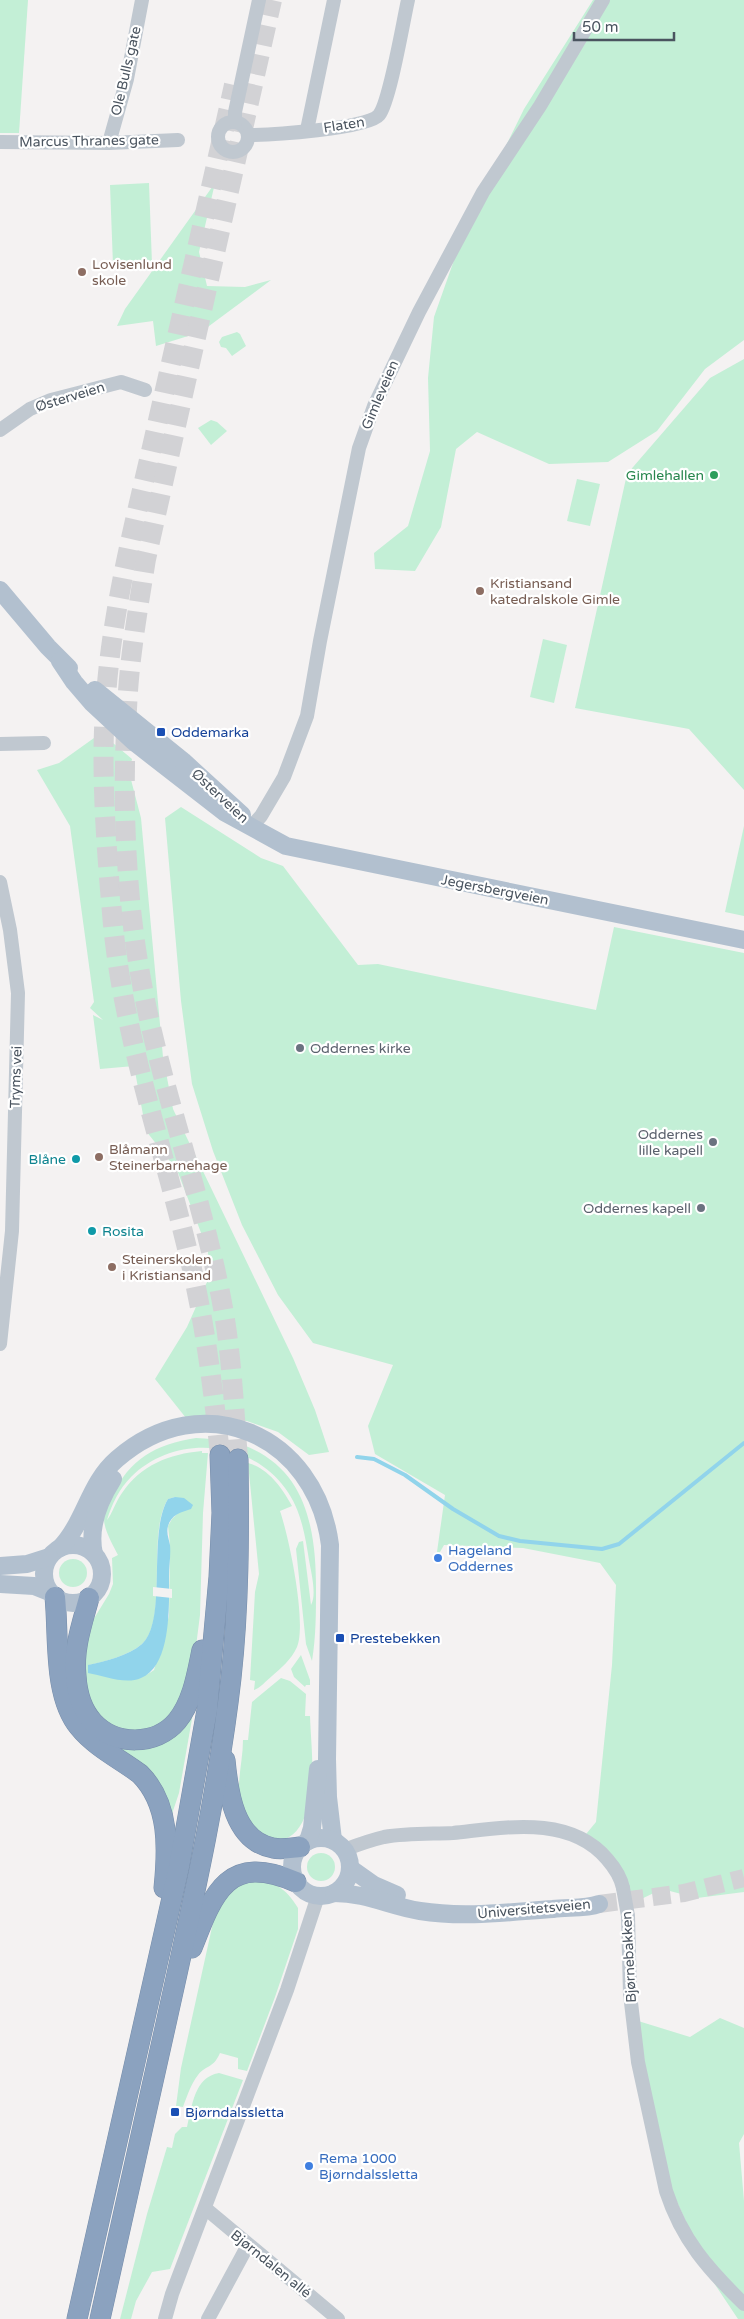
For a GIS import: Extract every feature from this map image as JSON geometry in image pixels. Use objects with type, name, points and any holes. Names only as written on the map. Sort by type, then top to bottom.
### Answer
[{"type":"highway","points":[[77,2319],[179,1866],[205,1719],[214,1648],[222,1513],[229,1457],[239,1533],[237,1603],[231,1676],[223,1736],[190,1912],[100,2319]]},
{"type":"highway","points":[[89,1598],[75,1651],[76,1677],[81,1700],[92,1720],[108,1733],[120,1738],[144,1739],[160,1734],[168,1729],[176,1722],[188,1705],[197,1676],[219,1577]]},
{"type":"highway","points":[[52,1594],[60,1671],[64,1694],[73,1718],[78,1727],[97,1744],[140,1774],[147,1782],[161,1809],[166,1850],[156,1972]]},
{"type":"highway","points":[[223,1736],[228,1783],[234,1810],[244,1830],[255,1842],[272,1848],[304,1844]]},
{"type":"highway","points":[[169,2010],[198,1933],[210,1905],[220,1889],[231,1879],[250,1871],[277,1874],[296,1882]]},
{"type":"main road","name":"Østerveien","points":[[0,590],[60,661],[74,682],[134,742],[213,804],[252,826]]},
{"type":"main road","name":"Jegersbergveien","points":[[252,826],[286,846],[305,852],[744,940]]},
{"type":"main road","points":[[52,1594],[44,1575],[54,1553],[72,1534],[95,1486],[107,1468],[131,1447],[158,1433],[188,1425],[205,1424],[230,1427],[264,1439],[293,1461],[317,1495],[324,1514],[330,1545],[328,1797],[339,1845],[350,1868],[346,1882],[326,1894],[305,1892],[296,1882],[292,1868],[295,1853],[304,1844],[312,1828],[319,1756],[322,1565],[315,1517],[309,1499],[299,1482],[279,1461],[246,1441],[228,1435],[205,1433],[170,1438],[136,1455],[115,1475],[98,1509],[93,1528],[94,1554]]},
{"type":"main road","points":[[0,1566],[27,1564],[74,1545],[88,1549],[94,1554],[100,1565],[102,1577],[98,1589],[89,1598],[80,1602],[69,1603],[34,1586],[0,1584]]},
{"type":"main road","points":[[304,1844],[323,1838],[339,1845]]},
{"type":"main road","name":"Universitetsveien","points":[[326,1894],[350,1893],[378,1898],[417,1911],[443,1914],[477,1915],[599,1904],[481,1906],[430,1904],[401,1897],[383,1890],[350,1868]]},
{"type":"street","name":"Ole Bulls gate","points":[[109,143],[126,79],[142,0]]},
{"type":"street","points":[[235,122],[235,112],[259,0]]},
{"type":"street","points":[[307,130],[334,0]]},
{"type":"street","name":"Flaten","points":[[248,135],[368,122],[378,117],[385,101],[408,0]]},
{"type":"street","name":"Gimleveien","points":[[252,826],[261,816],[284,777],[307,716],[320,641],[359,448],[378,398],[419,312],[483,192],[540,106],[603,0]]},
{"type":"street","points":[[235,122],[244,126],[248,135],[247,144],[240,151],[231,153],[224,150],[218,142],[218,133],[225,123],[235,122]]},
{"type":"street","name":"Marcus Thranes gate","points":[[0,142],[109,143],[178,140]]},
{"type":"street","name":"Østerveien","points":[[0,430],[30,409],[51,400],[121,382],[145,390]]},
{"type":"street","points":[[0,744],[44,743]]},
{"type":"street","name":"Tryms vei","points":[[0,882],[10,930],[18,993],[6,1149],[12,1231],[4,1273],[0,1344]]},
{"type":"street","name":"Bjørnebakken","points":[[339,1845],[406,1834],[510,1828],[559,1830],[574,1835],[601,1852],[612,1865],[623,1888],[628,1916],[630,1994],[638,2062],[666,2191],[690,2245],[703,2262],[744,2304]]},
{"type":"street","points":[[165,2319],[287,1990],[326,1894]]},
{"type":"street","name":"Bjørndalen allé","points":[[205,2208],[338,2319]]},
{"type":"street","points":[[208,2319],[248,2245]]},
{"type":"green space","points":[[0,0],[28,0],[19,133],[0,133]]},
{"type":"green space","points":[[593,0],[744,0],[744,340],[705,369],[657,431],[608,462],[549,464],[477,432],[456,449],[441,527],[415,571],[375,569],[374,553],[408,526],[430,451],[428,378],[434,317],[465,229],[524,109]]},
{"type":"green space","points":[[149,183],[152,264],[113,265],[110,185]]},
{"type":"green space","points":[[215,183],[199,252],[207,286],[245,287],[271,280],[201,332],[156,346],[153,321],[117,326],[125,309]]},
{"type":"green space","points":[[237,332],[246,346],[232,356],[226,348],[221,347],[219,342],[222,337]]},
{"type":"green space","points":[[744,359],[744,790],[689,729],[575,708],[627,474],[710,378]]},
{"type":"green space","points":[[211,420],[217,422],[227,431],[211,445],[198,428]]},
{"type":"green space","points":[[577,479],[600,484],[590,526],[567,521]]},
{"type":"green space","points":[[543,639],[567,645],[554,703],[530,697]]},
{"type":"green space","points":[[101,733],[132,759],[129,772],[141,818],[163,1057],[173,1109],[293,1358],[315,1410],[329,1452],[309,1455],[278,1432],[247,1421],[186,1418],[155,1379],[187,1327],[207,1282],[208,1251],[177,1170],[146,1131],[134,1066],[100,1069],[93,1015],[103,1020],[90,1008],[94,1002],[70,826],[37,770],[59,763]]},
{"type":"green space","points":[[181,807],[261,858],[283,866],[358,965],[378,964],[596,1010],[614,927],[744,953],[744,1892],[697,1898],[662,1889],[631,1904],[596,1851],[582,1839],[596,1822],[612,1665],[616,1585],[600,1563],[523,1548],[444,1545],[436,1559],[445,1495],[375,1454],[368,1426],[393,1365],[313,1343],[278,1295],[242,1225],[213,1151],[192,1084],[181,1001],[165,818]]},
{"type":"green space","points":[[744,826],[744,916],[725,912]]},
{"type":"green space","points":[[196,1438],[226,1440],[255,1450],[275,1463],[290,1479],[301,1497],[313,1541],[315,1564],[316,1625],[312,1661],[306,1644],[296,1549],[299,1542],[303,1541],[311,1605],[314,1589],[302,1522],[285,1488],[270,1472],[252,1460],[232,1452],[211,1448],[189,1449],[168,1454],[148,1463],[131,1477],[116,1497],[107,1520],[122,1493],[147,1468],[178,1455],[202,1451],[202,1453],[208,1453],[203,1513],[200,1615],[194,1662],[180,1704],[163,1725],[136,1733],[107,1724],[92,1706],[83,1674],[90,1625],[113,1584],[112,1558],[118,1555],[107,1533],[104,1516],[119,1484],[136,1463],[156,1449]],"holes":[[[175,1497],[178,1513],[168,1526],[170,1545],[169,1616],[154,1670],[146,1675],[130,1679],[114,1678],[88,1672],[89,1665],[117,1658],[130,1652],[142,1644],[150,1632],[156,1597],[158,1533],[162,1514],[168,1499]]]},
{"type":"green space","points":[[248,1463],[268,1474],[279,1486],[292,1506],[280,1511],[296,1580],[300,1619],[300,1635],[292,1656],[279,1670],[254,1690],[255,1681],[250,1680],[255,1592],[259,1574]]},
{"type":"green space","points":[[73,1559],[83,1563],[87,1573],[83,1583],[73,1587],[63,1583],[59,1573],[63,1563]]},
{"type":"green space","points":[[301,1655],[310,1680],[310,1685],[305,1687],[294,1677],[291,1669]]},
{"type":"green space","points":[[281,1678],[290,1681],[306,1694],[305,1716],[310,1716],[312,1780],[309,1805],[297,1830],[288,1838],[277,1840],[266,1837],[256,1830],[248,1820],[242,1808],[239,1787],[243,1740],[248,1740],[252,1702]]},
{"type":"green space","points":[[193,1713],[179,1793],[171,1817],[115,1749]]},
{"type":"green space","points":[[321,1853],[331,1857],[335,1867],[331,1877],[321,1881],[311,1877],[307,1867],[311,1857]]},
{"type":"green space","points":[[247,1880],[271,1883],[282,1889],[298,1908],[298,1929],[247,2071],[238,2069],[238,2058],[220,2053],[215,2062],[201,2072],[196,2079],[189,2090],[183,2107],[176,2106],[181,2068],[216,1909],[223,1896]]},
{"type":"green space","points":[[720,2018],[744,2028],[744,2134],[739,2143],[744,2201],[744,2319],[738,2319],[714,2283],[667,2180],[635,2020],[690,2037]]},
{"type":"green space","points":[[219,2073],[243,2080],[170,2269],[152,2272],[136,2301],[131,2319],[120,2319],[147,2214],[167,2147],[172,2148],[175,2134],[182,2127],[187,2127],[199,2087],[204,2080]]},
{"type":"water","points":[[175,1497],[184,1498],[193,1505],[191,1509],[174,1517],[168,1526],[167,1534],[170,1553],[167,1633],[158,1661],[151,1671],[135,1680],[108,1678],[88,1673],[88,1665],[130,1652],[142,1644],[150,1632],[156,1597],[157,1554],[162,1514],[168,1499]]},
{"type":"pier","points":[[153,1587],[172,1589],[172,1598],[153,1596]]},
{"type":"waterway","name":"Prestebekken","points":[[357,1457],[374,1459],[405,1475],[453,1509],[499,1536],[520,1541],[602,1549],[619,1544],[744,1443]]},
{"type":"tunnel","points":[[238,1459],[231,1365],[215,1267],[159,1062],[141,979],[128,879],[125,777],[128,690],[134,634],[146,559],[272,0]]},
{"type":"tunnel","points":[[220,1455],[211,1377],[198,1299],[187,1248],[133,1040],[117,956],[106,832],[104,723],[113,633],[124,571],[234,85]]},
{"type":"tunnel","points":[[599,1904],[684,1893],[744,1878]]},
{"type":"place","name":"Lovisenlund skole","points":[[82,272]]},
{"type":"place","name":"Gimlehallen","points":[[714,475]]},
{"type":"place","name":"Kristiansand katedralskole Gimle","points":[[480,591]]},
{"type":"place","name":"Oddemarka","points":[[161,732]]},
{"type":"place","name":"Oddernes kirke","points":[[300,1048]]},
{"type":"place","name":"Oddernes lille kapell","points":[[713,1142]]},
{"type":"place","name":"Blåmann Steinerbarnehage","points":[[99,1157]]},
{"type":"place","name":"Blåne","points":[[76,1159]]},
{"type":"place","name":"Oddernes kapell","points":[[701,1208]]},
{"type":"place","name":"Rosita","points":[[92,1231]]},
{"type":"place","name":"Steinerskolen i Kristiansand","points":[[112,1267]]},
{"type":"place","name":"Hageland Oddernes","points":[[438,1558]]},
{"type":"place","name":"Prestebekken","points":[[340,1638]]},
{"type":"place","name":"Bjørndalssletta","points":[[175,2112]]},
{"type":"place","name":"Rema 1000 Bjørndalssletta","points":[[309,2166]]}]
